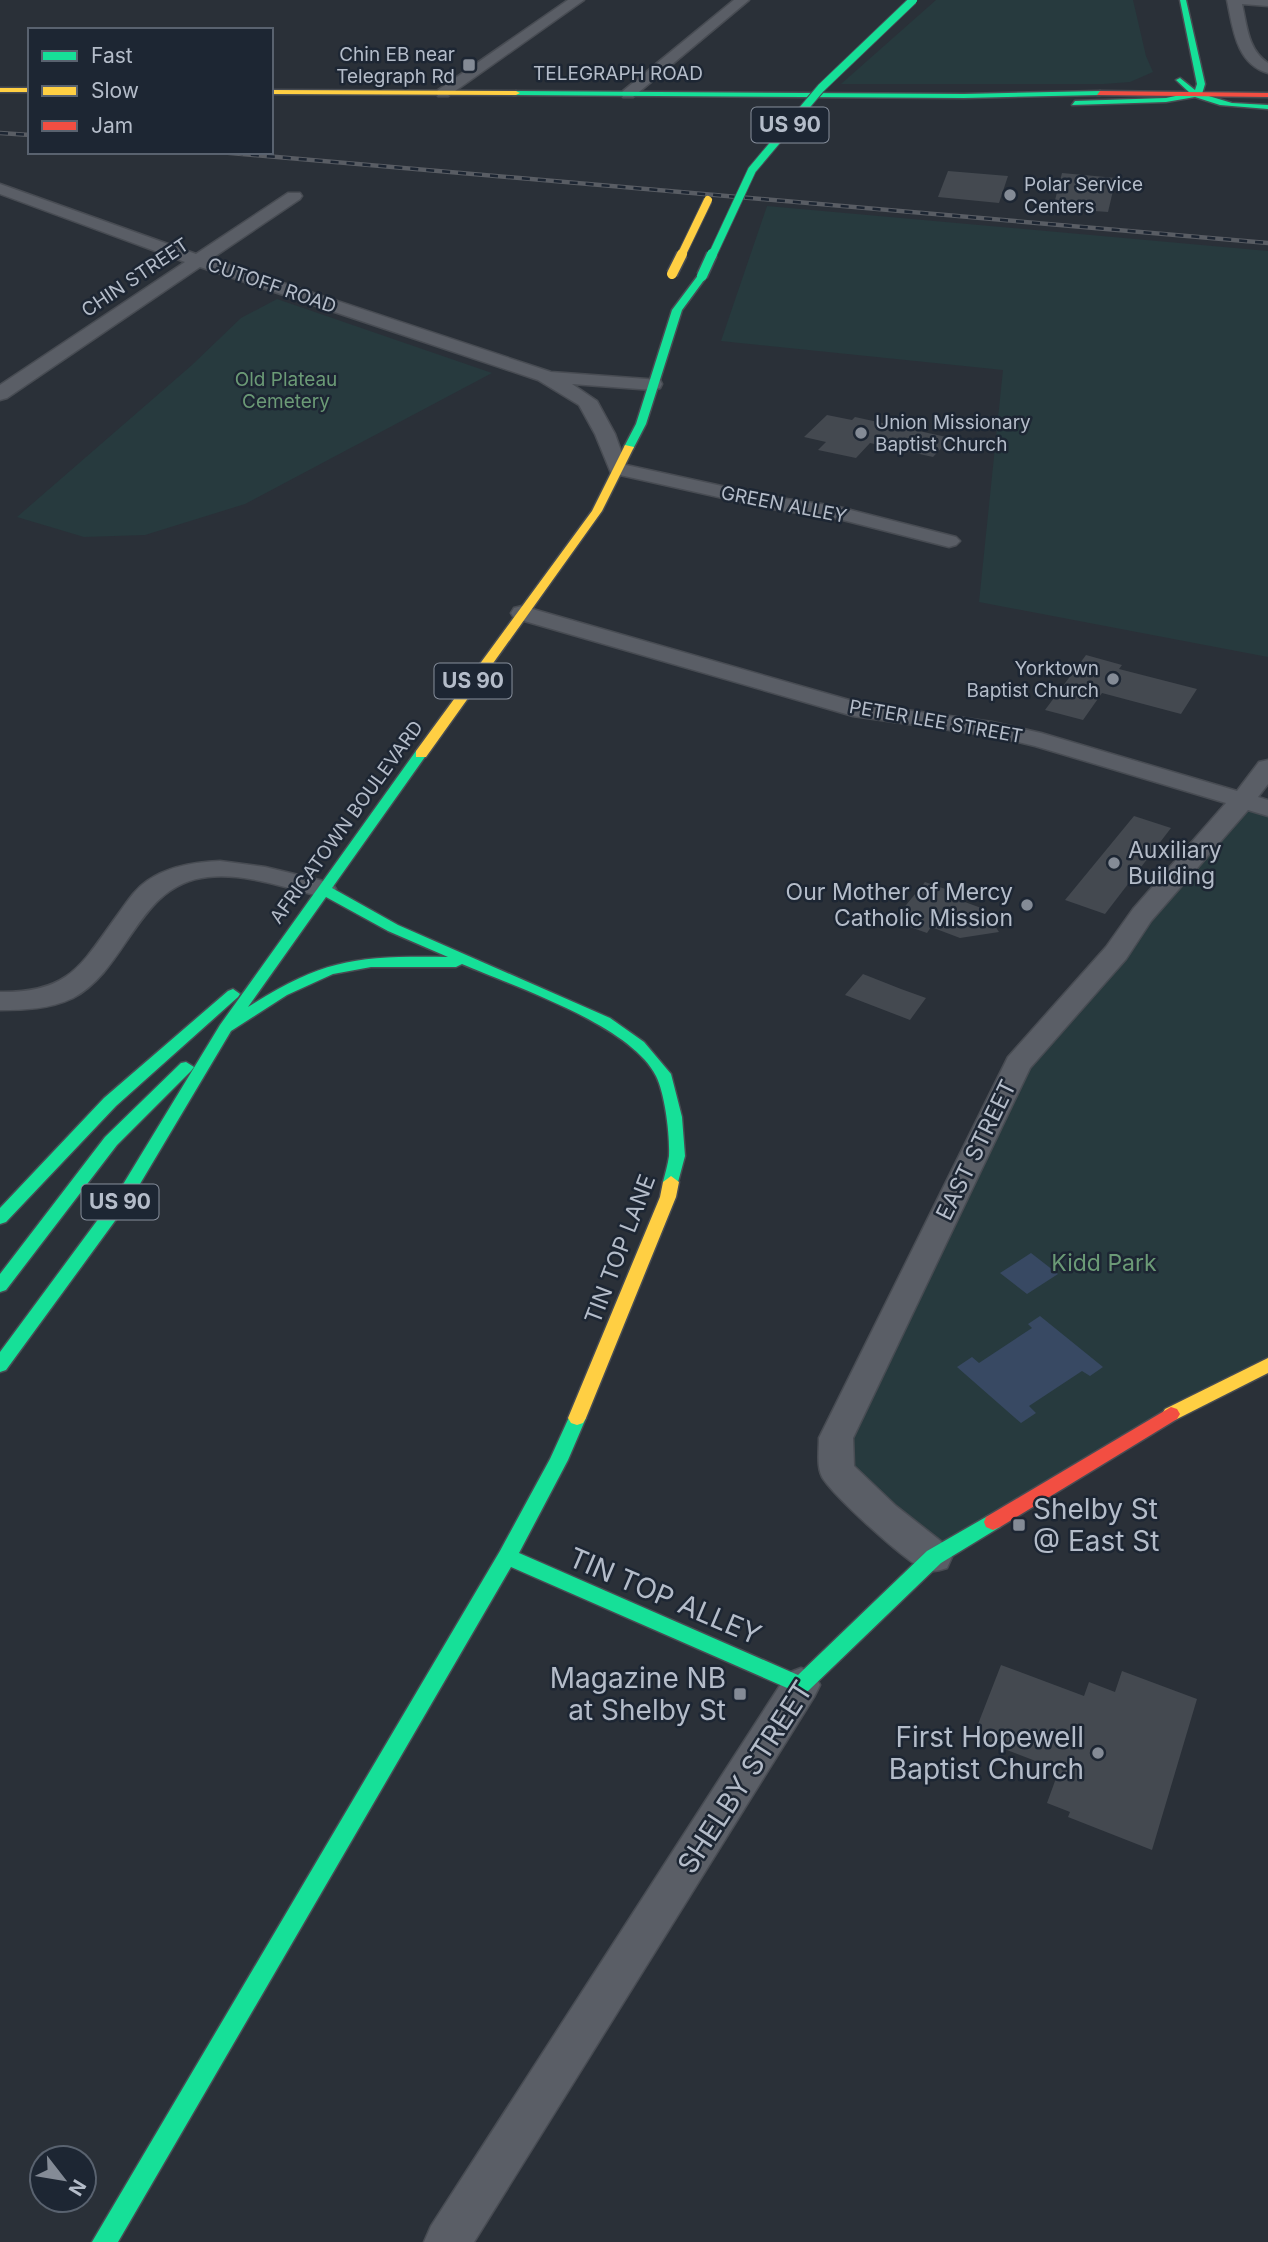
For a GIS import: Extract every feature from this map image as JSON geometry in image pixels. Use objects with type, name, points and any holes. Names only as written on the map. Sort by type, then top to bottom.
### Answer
[{"type":"main road","name":"AFRICATOWN BOULEVARD","points":[[0,1365],[125,1195],[225,1028],[597,510],[641,424],[677,310],[702,276],[752,170],[821,88],[914,0]]},
{"type":"main road","points":[[1183,0],[1201,84],[1198,94]]},
{"type":"main road","points":[[1197,63],[1208,72],[1226,80],[1268,93]]},
{"type":"main road","points":[[1100,93],[1156,83],[1170,66],[1182,85],[1198,94],[1233,106]]},
{"type":"main road","name":"US 90","points":[[769,113],[807,75]]},
{"type":"main road","points":[[0,90],[28,90]]},
{"type":"main road","name":"TELEGRAPH ROAD","points":[[273,92],[964,96],[1268,93]]},
{"type":"main road","points":[[1075,103],[1166,100],[1198,94]]},
{"type":"main road","name":"TELEGRAPH ROAD","points":[[964,96],[1075,103],[1268,107]]},
{"type":"main road","name":"AFRICATOWN BOULEVARD","points":[[677,310],[672,274],[718,180]]},
{"type":"main road","name":"TIN TOP LANE","points":[[104,2242],[508,1557],[559,1460],[600,1365],[668,1197],[677,1156],[674,1117],[663,1074],[639,1046],[605,1021],[393,928],[323,889]]},
{"type":"main road","points":[[0,1218],[110,1102],[272,961]]},
{"type":"main road","points":[[225,1028],[305,982],[340,967],[376,962],[471,962]]},
{"type":"main road","name":"AFRICATOWN BOULEVARD","points":[[0,1286],[111,1141],[225,1028]]},
{"type":"main road","name":"SHELBY STREET","points":[[801,1685],[934,1557],[1172,1413],[1268,1365]]},
{"type":"main road","name":"TIN TOP ALLEY","points":[[508,1557],[801,1685]]},
{"type":"street","points":[[443,93],[578,0]]},
{"type":"street","points":[[628,94],[742,0]]},
{"type":"street","points":[[1268,2],[1234,0],[1248,55],[1255,63],[1268,69]]},
{"type":"street","name":"CUTOFF ROAD","points":[[0,189],[197,260],[545,376],[587,401],[605,434],[618,469]]},
{"type":"street","name":"CHIN STREET","points":[[0,394],[294,196]]},
{"type":"street","name":"CUTOFF ROAD","points":[[545,376],[653,384]]},
{"type":"street","name":"GREEN ALLEY","points":[[618,469],[772,503],[835,512],[948,541]]},
{"type":"street","name":"PETER LEE STREET","points":[[522,613],[861,711],[992,729],[1041,740],[1255,805]]},
{"type":"street","name":"EAST STREET","points":[[934,1557],[883,1516],[837,1471],[836,1438],[1017,1064],[1116,953],[1173,878],[1255,805],[1268,768]]},
{"type":"street","points":[[0,1001],[39,1000],[57,995],[77,983],[94,969],[144,897],[159,884],[177,876],[209,869],[231,869],[323,889]]},
{"type":"street","name":"SHELBY STREET","points":[[447,2242],[801,1685]]},
{"type":"green space","points":[[936,0],[1133,0],[1146,56],[1153,72],[1130,82],[1104,84],[841,84]]},
{"type":"green space","points":[[767,206],[1268,251],[1268,657],[979,602],[1003,370],[721,341]]},
{"type":"green space","name":"Old Plateau Cemetery","points":[[277,299],[492,373],[245,504],[145,535],[84,537],[17,517],[192,365],[241,318]]},
{"type":"green space","name":"Kidd Park","points":[[1242,801],[1268,808],[1268,1365],[934,1557],[837,1471],[1018,1064]]},
{"type":"water","points":[[1031,1253],[1058,1274],[1027,1294],[1000,1273]]},
{"type":"water","points":[[1040,1316],[1103,1367],[1090,1376],[1082,1371],[1029,1406],[1036,1413],[1021,1423],[957,1367],[972,1357],[979,1363],[1032,1328],[1028,1324]]},
{"type":"building","points":[[948,171],[1008,176],[999,203],[938,197]]},
{"type":"building","points":[[1062,173],[1116,178],[1108,212],[1053,208]]},
{"type":"building","name":"Union Missionary Baptist Church","points":[[827,415],[852,420],[855,417],[951,438],[933,457],[870,443],[856,458],[818,450],[826,442],[804,437]]},
{"type":"building","name":"Yorktown Baptist Church","points":[[1086,655],[1122,665],[1119,669],[1197,689],[1181,714],[1102,693],[1083,720],[1045,710]]},
{"type":"building","name":"Auxiliary Building","points":[[1134,816],[1171,828],[1105,914],[1065,900]]},
{"type":"building","points":[[925,882],[957,893],[954,898],[984,909],[999,932],[960,938],[931,927],[927,933],[893,921]]},
{"type":"building","points":[[863,974],[926,998],[910,1020],[845,995]]},
{"type":"building","name":"First Hopewell Baptist Church","points":[[1001,1665],[1084,1696],[1089,1682],[1115,1692],[1122,1671],[1197,1699],[1152,1850],[1068,1817],[1070,1812],[1047,1803],[1059,1770],[973,1737]]},
{"type":"railway","points":[[0,133],[28,135]]},
{"type":"railway","points":[[242,154],[1268,243]]},
{"type":"traffic: fast","points":[[702,276],[752,170],[821,88],[913,0]]},
{"type":"traffic: fast","points":[[1075,103],[1166,100],[1198,94],[1201,84],[1183,0]]},
{"type":"traffic: fast","points":[[1180,80],[1188,89],[1209,100],[1232,105],[1268,107]]},
{"type":"traffic: fast","points":[[516,93],[964,96],[1100,93]]},
{"type":"traffic: fast","points":[[629,447],[641,424],[677,310],[702,276]]},
{"type":"traffic: fast","points":[[0,1365],[125,1195],[225,1028],[421,754]]},
{"type":"traffic: fast","points":[[323,889],[393,928],[605,1021],[639,1046],[663,1074],[674,1117],[677,1156],[671,1182]]},
{"type":"traffic: fast","points":[[225,1028],[282,992],[312,977],[344,966],[371,962],[456,962]]},
{"type":"traffic: fast","points":[[0,1218],[110,1102],[233,994]]},
{"type":"traffic: fast","points":[[0,1286],[111,1141],[186,1067]]},
{"type":"traffic: fast","points":[[104,2242],[507,1557],[559,1460],[577,1418]]},
{"type":"traffic: fast","points":[[507,1557],[801,1685],[934,1557],[993,1522]]},
{"type":"traffic: slow","points":[[0,90],[28,90]]},
{"type":"traffic: slow","points":[[273,92],[516,93]]},
{"type":"traffic: slow","points":[[672,274],[708,200]]},
{"type":"traffic: slow","points":[[421,754],[597,511],[629,447]]},
{"type":"traffic: slow","points":[[577,1418],[668,1197],[671,1182]]},
{"type":"traffic: slow","points":[[1171,1414],[1268,1365]]},
{"type":"traffic: jam","points":[[1100,93],[1268,95]]},
{"type":"traffic: jam","points":[[993,1522],[1171,1414]]},
{"type":"place","name":"Chin EB near Telegraph Rd","points":[[469,65]]},
{"type":"place","name":"Polar Service Centers","points":[[1010,195]]},
{"type":"place","name":"Union Missionary Baptist Church","points":[[861,433]]},
{"type":"place","name":"Yorktown Baptist Church","points":[[1113,679]]},
{"type":"place","name":"Auxiliary Building","points":[[1114,863]]},
{"type":"place","name":"Our Mother of Mercy Catholic Mission","points":[[1027,905]]},
{"type":"place","name":"Shelby St @ East St","points":[[1019,1525]]},
{"type":"place","name":"Magazine NB at Shelby St","points":[[740,1694]]},
{"type":"place","name":"First Hopewell Baptist Church","points":[[1098,1753]]}]
